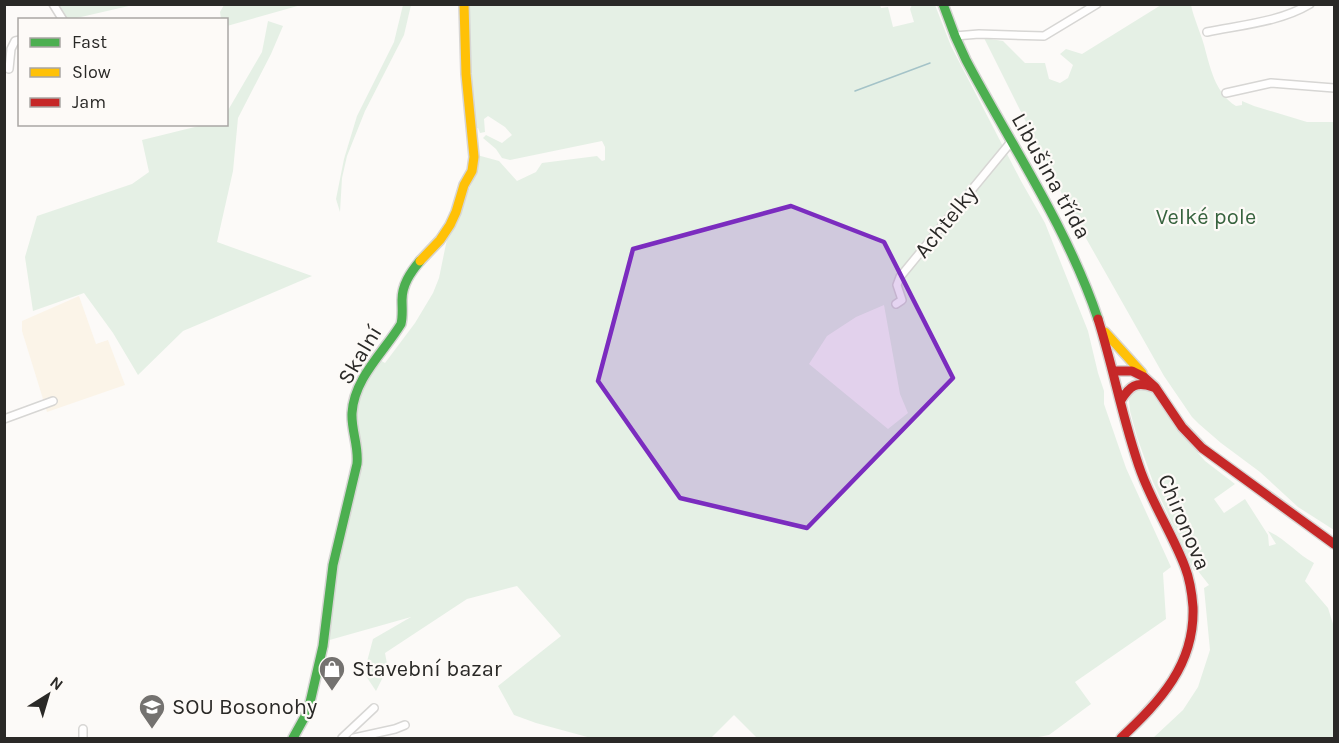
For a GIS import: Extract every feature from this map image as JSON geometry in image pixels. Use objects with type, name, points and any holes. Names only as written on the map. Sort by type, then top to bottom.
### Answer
[{"type":"street","points":[[53,4],[62,18]]},
{"type":"street","name":"Skalní","points":[[293,738],[308,711],[323,646],[333,565],[359,457],[352,415],[357,392],[401,324],[404,285],[413,269],[440,240],[450,225],[464,185],[472,171],[474,157],[466,74],[464,4]]},
{"type":"street","name":"Libušina třída","points":[[943,4],[974,77],[1068,248],[1087,289],[1114,371]]},
{"type":"street","points":[[955,36],[979,34],[1044,36],[1097,4]]},
{"type":"street","points":[[1207,32],[1281,17],[1298,12],[1311,4]]},
{"type":"street","points":[[9,69],[11,49],[15,41],[18,40]]},
{"type":"street","points":[[1226,93],[1271,83],[1335,87]]},
{"type":"street","name":"Achtelky","points":[[896,304],[902,300],[897,285],[900,278],[1011,142]]},
{"type":"street","points":[[1100,326],[1155,388],[1185,430],[1202,448],[1335,544]]},
{"type":"street","points":[[1114,371],[1126,370],[1137,373],[1155,388]]},
{"type":"street","name":"Chironova","points":[[1114,371],[1143,477],[1186,568],[1192,592],[1194,615],[1190,645],[1176,676],[1162,697],[1121,738]]},
{"type":"street","points":[[1121,400],[1136,384],[1155,388]]},
{"type":"street","points":[[4,419],[53,401]]},
{"type":"street","points":[[342,738],[374,708]]},
{"type":"street","points":[[354,738],[405,725]]},
{"type":"street","points":[[83,729],[83,738]]},
{"type":"highlighted area","points":[[791,206],[884,242],[953,378],[807,528],[680,498],[598,381],[633,249]]},
{"type":"shaded area","points":[[79,296],[96,344],[108,340],[125,385],[47,412],[22,331],[22,321]]},
{"type":"green space","points":[[224,4],[301,5],[228,26],[228,18],[221,18],[220,12]]},
{"type":"green space","points":[[57,5],[133,5],[77,18],[65,18]]},
{"type":"green space","points":[[403,5],[411,5],[404,35],[365,111],[347,156],[342,178],[340,212],[336,199],[344,159],[357,116],[394,42]]},
{"type":"green space","points":[[469,5],[880,5],[881,8],[888,7],[893,27],[914,22],[910,9],[912,5],[935,5],[951,46],[1045,223],[1088,331],[1104,391],[1104,404],[1126,468],[1171,567],[1163,573],[1166,619],[1075,682],[1091,704],[1049,735],[1033,738],[757,738],[734,715],[711,738],[591,738],[514,715],[498,686],[561,636],[517,586],[467,599],[385,653],[388,669],[376,691],[364,673],[373,639],[411,617],[326,641],[336,568],[357,475],[363,467],[363,454],[358,442],[354,412],[356,398],[380,360],[385,363],[415,323],[433,293],[439,278],[447,239],[475,176],[477,155],[499,161],[517,181],[536,172],[542,163],[597,156],[602,161],[605,160],[605,147],[602,141],[510,160],[502,158],[496,149],[483,138],[486,135],[502,143],[512,135],[505,127],[488,116],[484,119],[485,132],[480,133],[478,128],[474,128],[471,111],[467,11]],"holes":[[[884,305],[900,394],[908,413],[888,429],[809,364],[827,336],[856,317]]]},
{"type":"green space","name":"Velké pole","points":[[1161,5],[1191,5],[1214,79],[1223,94],[1236,106],[1242,105],[1242,101],[1307,122],[1334,122],[1334,530],[1298,507],[1260,472],[1221,443],[1192,417],[1164,376],[1070,210],[984,38],[1003,41],[1025,63],[1045,63],[1049,79],[1060,83],[1068,78],[1073,65],[1060,54],[1066,49],[1082,54]]},
{"type":"green space","points":[[268,21],[283,26],[238,118],[233,171],[217,242],[312,276],[183,331],[138,375],[113,333],[84,293],[33,311],[25,257],[37,216],[132,184],[149,172],[142,140],[199,126],[228,126],[228,110],[262,52]]},
{"type":"green space","points":[[1142,389],[1151,392],[1175,426],[1205,461],[1235,484],[1214,499],[1224,513],[1245,499],[1268,535],[1269,546],[1276,544],[1268,531],[1314,563],[1305,581],[1328,608],[1334,627],[1334,738],[1153,738],[1183,710],[1198,687],[1210,650],[1204,588],[1209,585],[1198,571],[1194,571],[1153,482],[1137,437],[1129,400],[1131,394]]},
{"type":"waterway","points":[[855,91],[930,63]]},
{"type":"traffic: fast","points":[[943,4],[966,60],[1071,252],[1098,319]]},
{"type":"traffic: fast","points":[[293,738],[308,711],[323,646],[333,565],[357,464],[352,419],[354,400],[364,377],[401,324],[403,289],[420,261]]},
{"type":"traffic: slow","points":[[420,261],[440,240],[450,225],[464,185],[472,171],[474,157],[466,74],[464,4]]},
{"type":"traffic: slow","points":[[1105,332],[1142,373]]},
{"type":"traffic: jam","points":[[1098,319],[1135,453],[1146,484],[1185,567],[1193,607],[1192,628],[1181,664],[1161,696],[1121,738]]},
{"type":"traffic: jam","points":[[1114,371],[1132,371],[1144,377],[1155,387],[1182,427],[1202,448],[1334,544]]},
{"type":"traffic: jam","points":[[1121,400],[1134,386],[1153,387]]},
{"type":"place","name":"Stavební bazar","points":[[332,692]]},
{"type":"place","name":"SOU Bosonohy","points":[[152,730]]}]
